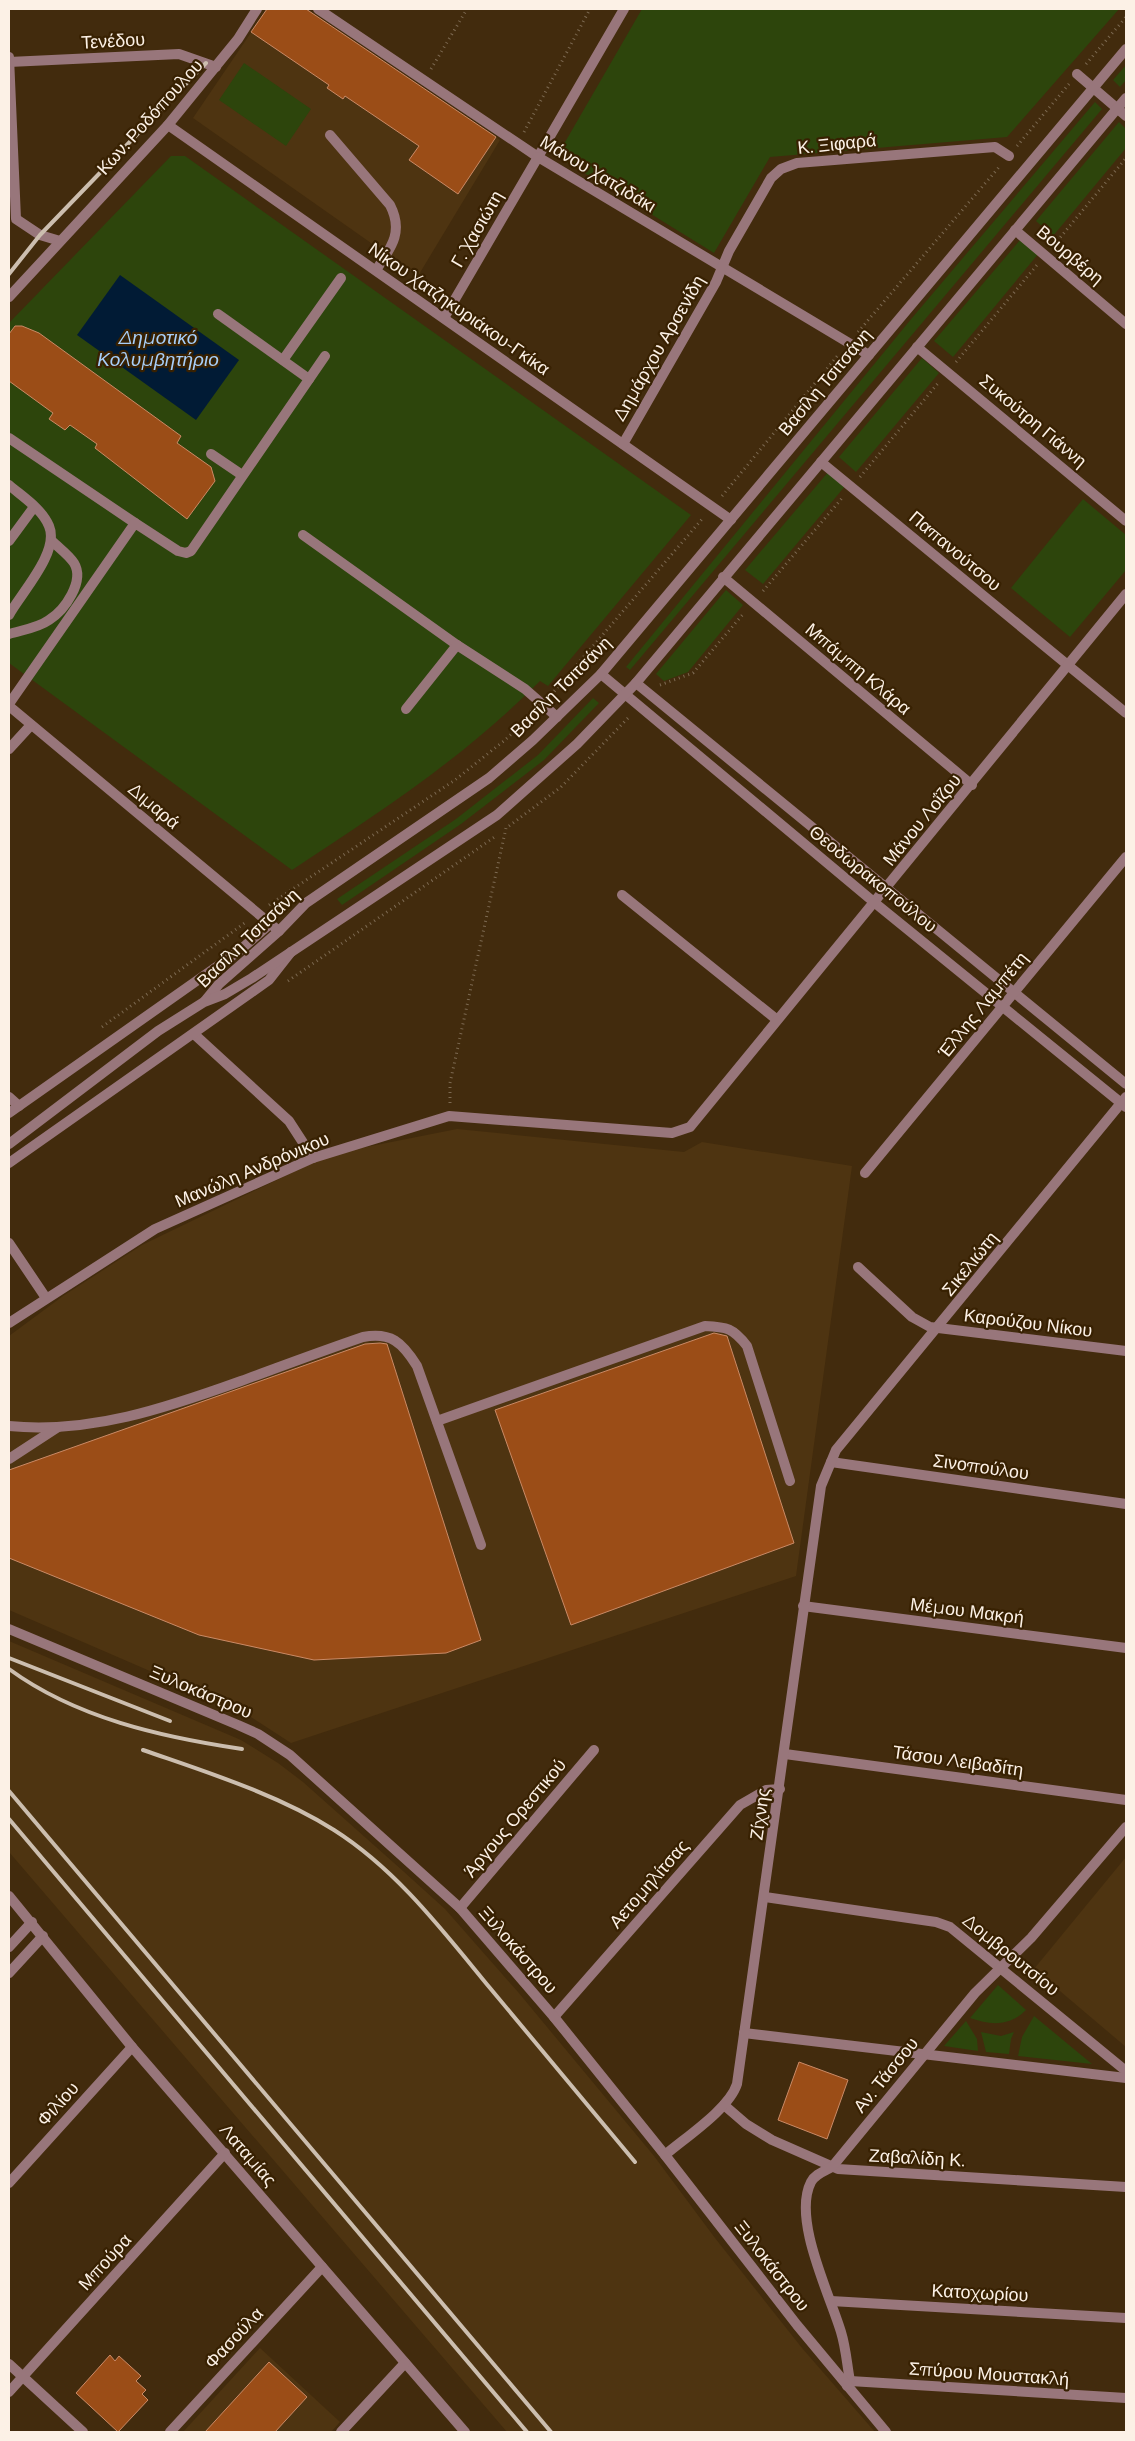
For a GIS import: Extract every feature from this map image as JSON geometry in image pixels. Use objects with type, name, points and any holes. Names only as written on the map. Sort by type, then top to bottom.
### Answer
[{"type":"street","name":"Κων. Ροδόπουλου","points":[[9,297],[168,124],[216,67],[257,9]]},
{"type":"street","name":"Μάνου Χατζιδάκι","points":[[318,9],[517,144],[848,344],[869,354]]},
{"type":"street","name":"Γ. Χασιώτη","points":[[444,318],[624,9]]},
{"type":"street","name":"Βασίλη Τσιτσάνη","points":[[204,1002],[219,984],[279,931],[306,903],[489,778],[601,674],[1126,49]]},
{"type":"street","name":"Τενέδου","points":[[9,62],[179,54],[216,67]]},
{"type":"street","points":[[9,57],[16,219],[40,235],[60,241]]},
{"type":"street","points":[[1077,74],[1126,116]]},
{"type":"street","name":"Βασίλη Τσιτσάνη","points":[[204,1002],[225,994],[291,952],[497,815],[577,744],[636,683],[1126,98]]},
{"type":"street","name":"Νίκου Χατζηκυριάκου-Γκίκα","points":[[168,124],[731,520]]},
{"type":"street","points":[[330,134],[390,205],[396,216],[398,228],[394,240],[376,270]]},
{"type":"street","name":"Κ. Ξιφαρά","points":[[723,267],[729,251],[771,178],[781,169],[797,163],[995,147],[1009,156]]},
{"type":"street","name":"Βουρβέρη","points":[[1015,230],[1126,324]]},
{"type":"street","name":"Δημάρχου Αρσενίδη","points":[[623,444],[723,267]]},
{"type":"street","points":[[283,360],[341,278]]},
{"type":"street","points":[[218,314],[309,379]]},
{"type":"street","name":"Συκούτρη Γιάννη","points":[[918,347],[1126,521]]},
{"type":"street","points":[[9,438],[135,523],[178,551],[186,554],[191,551],[325,356]]},
{"type":"street","points":[[211,454],[242,475]]},
{"type":"street","name":"Παπανούτσου","points":[[821,462],[1126,713]]},
{"type":"street","points":[[9,485],[34,507],[50,527],[52,541],[41,567],[9,615]]},
{"type":"street","points":[[9,541],[34,507]]},
{"type":"street","points":[[9,705],[135,523]]},
{"type":"street","points":[[303,535],[457,645],[525,689],[557,716]]},
{"type":"street","points":[[9,634],[38,626],[50,620],[59,611],[76,586],[78,574],[74,563],[52,541]]},
{"type":"street","name":"Μπάμπη Κλάρα","points":[[723,577],[972,784]]},
{"type":"street","name":"Μάνου Λοΐζου","points":[[681,1131],[697,1121],[776,1019],[875,903],[1126,594]]},
{"type":"street","points":[[406,709],[457,645]]},
{"type":"street","name":"Θεοδωρακοπούλου","points":[[601,674],[875,903],[1125,1103]]},
{"type":"street","points":[[636,683],[1126,1084]]},
{"type":"street","name":"Διμαρά","points":[[9,705],[279,931]]},
{"type":"street","points":[[9,749],[31,724]]},
{"type":"street","name":"Έλλης Λαμπέτη","points":[[865,1173],[1126,857]]},
{"type":"street","points":[[622,895],[776,1019]]},
{"type":"street","name":"Βασίλη Τσιτσάνη","points":[[9,1114],[239,951],[270,924]]},
{"type":"street","points":[[9,1163],[269,980],[291,952]]},
{"type":"street","points":[[9,1144],[158,1032],[204,1002]]},
{"type":"street","points":[[194,1034],[289,1121],[313,1158]]},
{"type":"street","points":[[9,1097],[19,1106]]},
{"type":"street","name":"Σικελιώτη","points":[[836,1450],[1125,1103]]},
{"type":"street","name":"Μανώλη Ανδρόνικου","points":[[9,1323],[155,1229],[313,1158],[449,1116],[672,1133],[681,1131]]},
{"type":"street","points":[[9,1243],[46,1298]]},
{"type":"street","name":"Καρούζου Νίκου","points":[[858,1267],[912,1317],[937,1329],[1126,1351]]},
{"type":"street","points":[[437,1421],[705,1326],[722,1326],[736,1332],[747,1346],[790,1481]]},
{"type":"street","points":[[9,1426],[58,1427],[112,1421],[174,1405],[363,1337],[378,1334],[395,1340],[407,1350],[417,1366],[481,1545]]},
{"type":"street","points":[[9,1459],[58,1427]]},
{"type":"street","name":"Ζίχνης","points":[[665,2155],[724,2105],[734,2092],[737,2084],[765,1897],[803,1606],[821,1486],[836,1450]]},
{"type":"street","name":"Σινοπούλου","points":[[831,1462],[1126,1504]]},
{"type":"street","name":"Μέμου Μακρή","points":[[803,1606],[1126,1648]]},
{"type":"street","name":"Ξυλοκάστρου","points":[[9,1630],[238,1725],[271,1742],[290,1755],[460,1908],[554,2018],[886,2432]]},
{"type":"street","name":"Άργους Ορεστικού","points":[[460,1908],[594,1750]]},
{"type":"street","name":"Τάσου Λειβαδίτη","points":[[785,1754],[1126,1800]]},
{"type":"street","name":"Αετομηλίτσας","points":[[554,2018],[740,1805],[766,1790],[780,1789]]},
{"type":"street","name":"Αν. Τάσσου","points":[[848,2383],[842,2334],[814,2251],[806,2205],[807,2193],[812,2179],[832,2168],[922,2055],[975,1993],[1031,1938],[1126,1827]]},
{"type":"street","name":"Λαταμίας","points":[[9,1896],[132,2047],[465,2432]]},
{"type":"street","name":"Δομβρουτσίου","points":[[765,1897],[943,1924],[956,1930],[1126,2071]]},
{"type":"street","points":[[9,1947],[32,1922]]},
{"type":"street","points":[[9,1973],[43,1936]]},
{"type":"street","points":[[744,2033],[1126,2078]]},
{"type":"street","name":"Φιλίου","points":[[9,2182],[132,2047]]},
{"type":"street","name":"Ζαβαλίδη Κ.","points":[[724,2105],[746,2124],[772,2140],[832,2168],[1126,2187]]},
{"type":"street","name":"Μπούρα","points":[[9,2392],[225,2153]]},
{"type":"street","name":"Φασούλα","points":[[170,2432],[322,2267]]},
{"type":"street","name":"Κατοχωρίου","points":[[831,2301],[1126,2318]]},
{"type":"street","points":[[341,2432],[405,2362]]},
{"type":"street","points":[[9,2364],[83,2432]]},
{"type":"street","name":"Σπύρου Μουστακλή","points":[[848,2383],[1126,2398]]},
{"type":"path","points":[[425,80],[467,9]]},
{"type":"path","points":[[517,144],[590,9]]},
{"type":"path","name":"Βασίλη Τσιτσάνη","points":[[97,1031],[257,914],[455,780],[505,740],[544,704],[1126,17]]},
{"type":"path","points":[[449,1116],[450,1083],[506,828]]},
{"type":"shaded area","points":[[267,9],[306,9],[500,140],[418,276],[193,118]]},
{"type":"shaded area","points":[[457,1129],[684,1152],[702,1142],[852,1166],[796,1576],[291,1743],[240,1710],[9,1610],[9,1336],[63,1296],[142,1245],[331,1154]]},
{"type":"shaded area","points":[[9,1641],[241,1740],[278,1763],[303,1782],[445,1909],[518,1992],[654,2156],[715,2238],[802,2348],[875,2432],[507,2432],[9,1852]]},
{"type":"shaded area","points":[[1126,1857],[1126,2047],[1034,1969]]},
{"type":"shaded area","points":[[260,2348],[340,2422],[331,2432],[183,2432]]},
{"type":"green space","points":[[642,9],[1119,9],[1007,137],[770,157],[714,253],[557,156]]},
{"type":"green space","points":[[244,63],[311,109],[286,146],[219,100]]},
{"type":"green space","points":[[1126,65],[1126,80],[1120,87],[1113,80]]},
{"type":"green space","points":[[1095,102],[1102,109],[630,670],[626,667],[912,318]]},
{"type":"green space","points":[[1119,122],[1126,129],[1126,148],[1053,236],[1036,221]]},
{"type":"green space","points":[[171,156],[185,156],[691,515],[548,686],[540,681],[481,735],[421,782],[390,805],[292,870],[9,663],[9,323]]},
{"type":"green space","points":[[1021,239],[1039,253],[953,357],[934,341]]},
{"type":"green space","points":[[922,358],[939,373],[856,472],[839,457]]},
{"type":"green space","points":[[829,471],[846,485],[763,584],[745,570]]},
{"type":"green space","points":[[1083,499],[1126,535],[1126,570],[1070,637],[1011,588]]},
{"type":"green space","points":[[726,590],[743,605],[688,672],[664,681],[656,674]]},
{"type":"green space","points":[[593,698],[599,703],[544,760],[461,824],[342,905],[337,899],[456,819],[538,755]]},
{"type":"green space","points":[[998,1985],[1026,2010],[1020,2016],[999,2023],[970,2018]]},
{"type":"green space","points":[[1034,2016],[1092,2064],[1018,2056],[1022,2037]]},
{"type":"green space","points":[[966,2021],[977,2039],[978,2051],[944,2046]]},
{"type":"green space","points":[[981,2032],[1001,2036],[1014,2032],[1009,2054],[986,2052]]},
{"type":"water","name":"Δημοτικό Κολυμβητήριο","points":[[120,275],[239,360],[196,420],[77,335]]},
{"type":"building","points":[[267,9],[306,9],[496,137],[458,194],[409,160],[419,146],[345,96],[343,99],[327,88],[329,85],[251,32]]},
{"type":"building","points":[[15,326],[22,326],[39,333],[181,436],[177,443],[211,467],[215,481],[187,519],[95,448],[97,444],[70,425],[65,430],[49,419],[53,413],[9,381],[9,334]]},
{"type":"building","points":[[714,1333],[727,1336],[794,1543],[571,1625],[495,1410]]},
{"type":"building","points":[[365,1344],[387,1344],[481,1640],[446,1653],[314,1660],[199,1635],[9,1558],[9,1470]]},
{"type":"building","points":[[799,2062],[848,2080],[827,2139],[778,2120]]},
{"type":"building","points":[[110,2355],[115,2361],[119,2356],[141,2376],[136,2381],[146,2390],[142,2394],[148,2400],[118,2432],[76,2393]]},
{"type":"building","points":[[269,2362],[307,2397],[275,2432],[205,2432]]},
{"type":"railway","points":[[9,274],[40,235],[206,63]]},
{"type":"railway","points":[[9,1658],[170,1721]]},
{"type":"railway","points":[[9,1669],[35,1686],[62,1700],[120,1723],[181,1738],[242,1749]]},
{"type":"railway","points":[[143,1750],[216,1775],[289,1805],[334,1830],[357,1846],[399,1883],[437,1924],[635,2162]]},
{"type":"railway","points":[[9,1791],[551,2432]]},
{"type":"railway","points":[[9,1819],[527,2432]]}]
